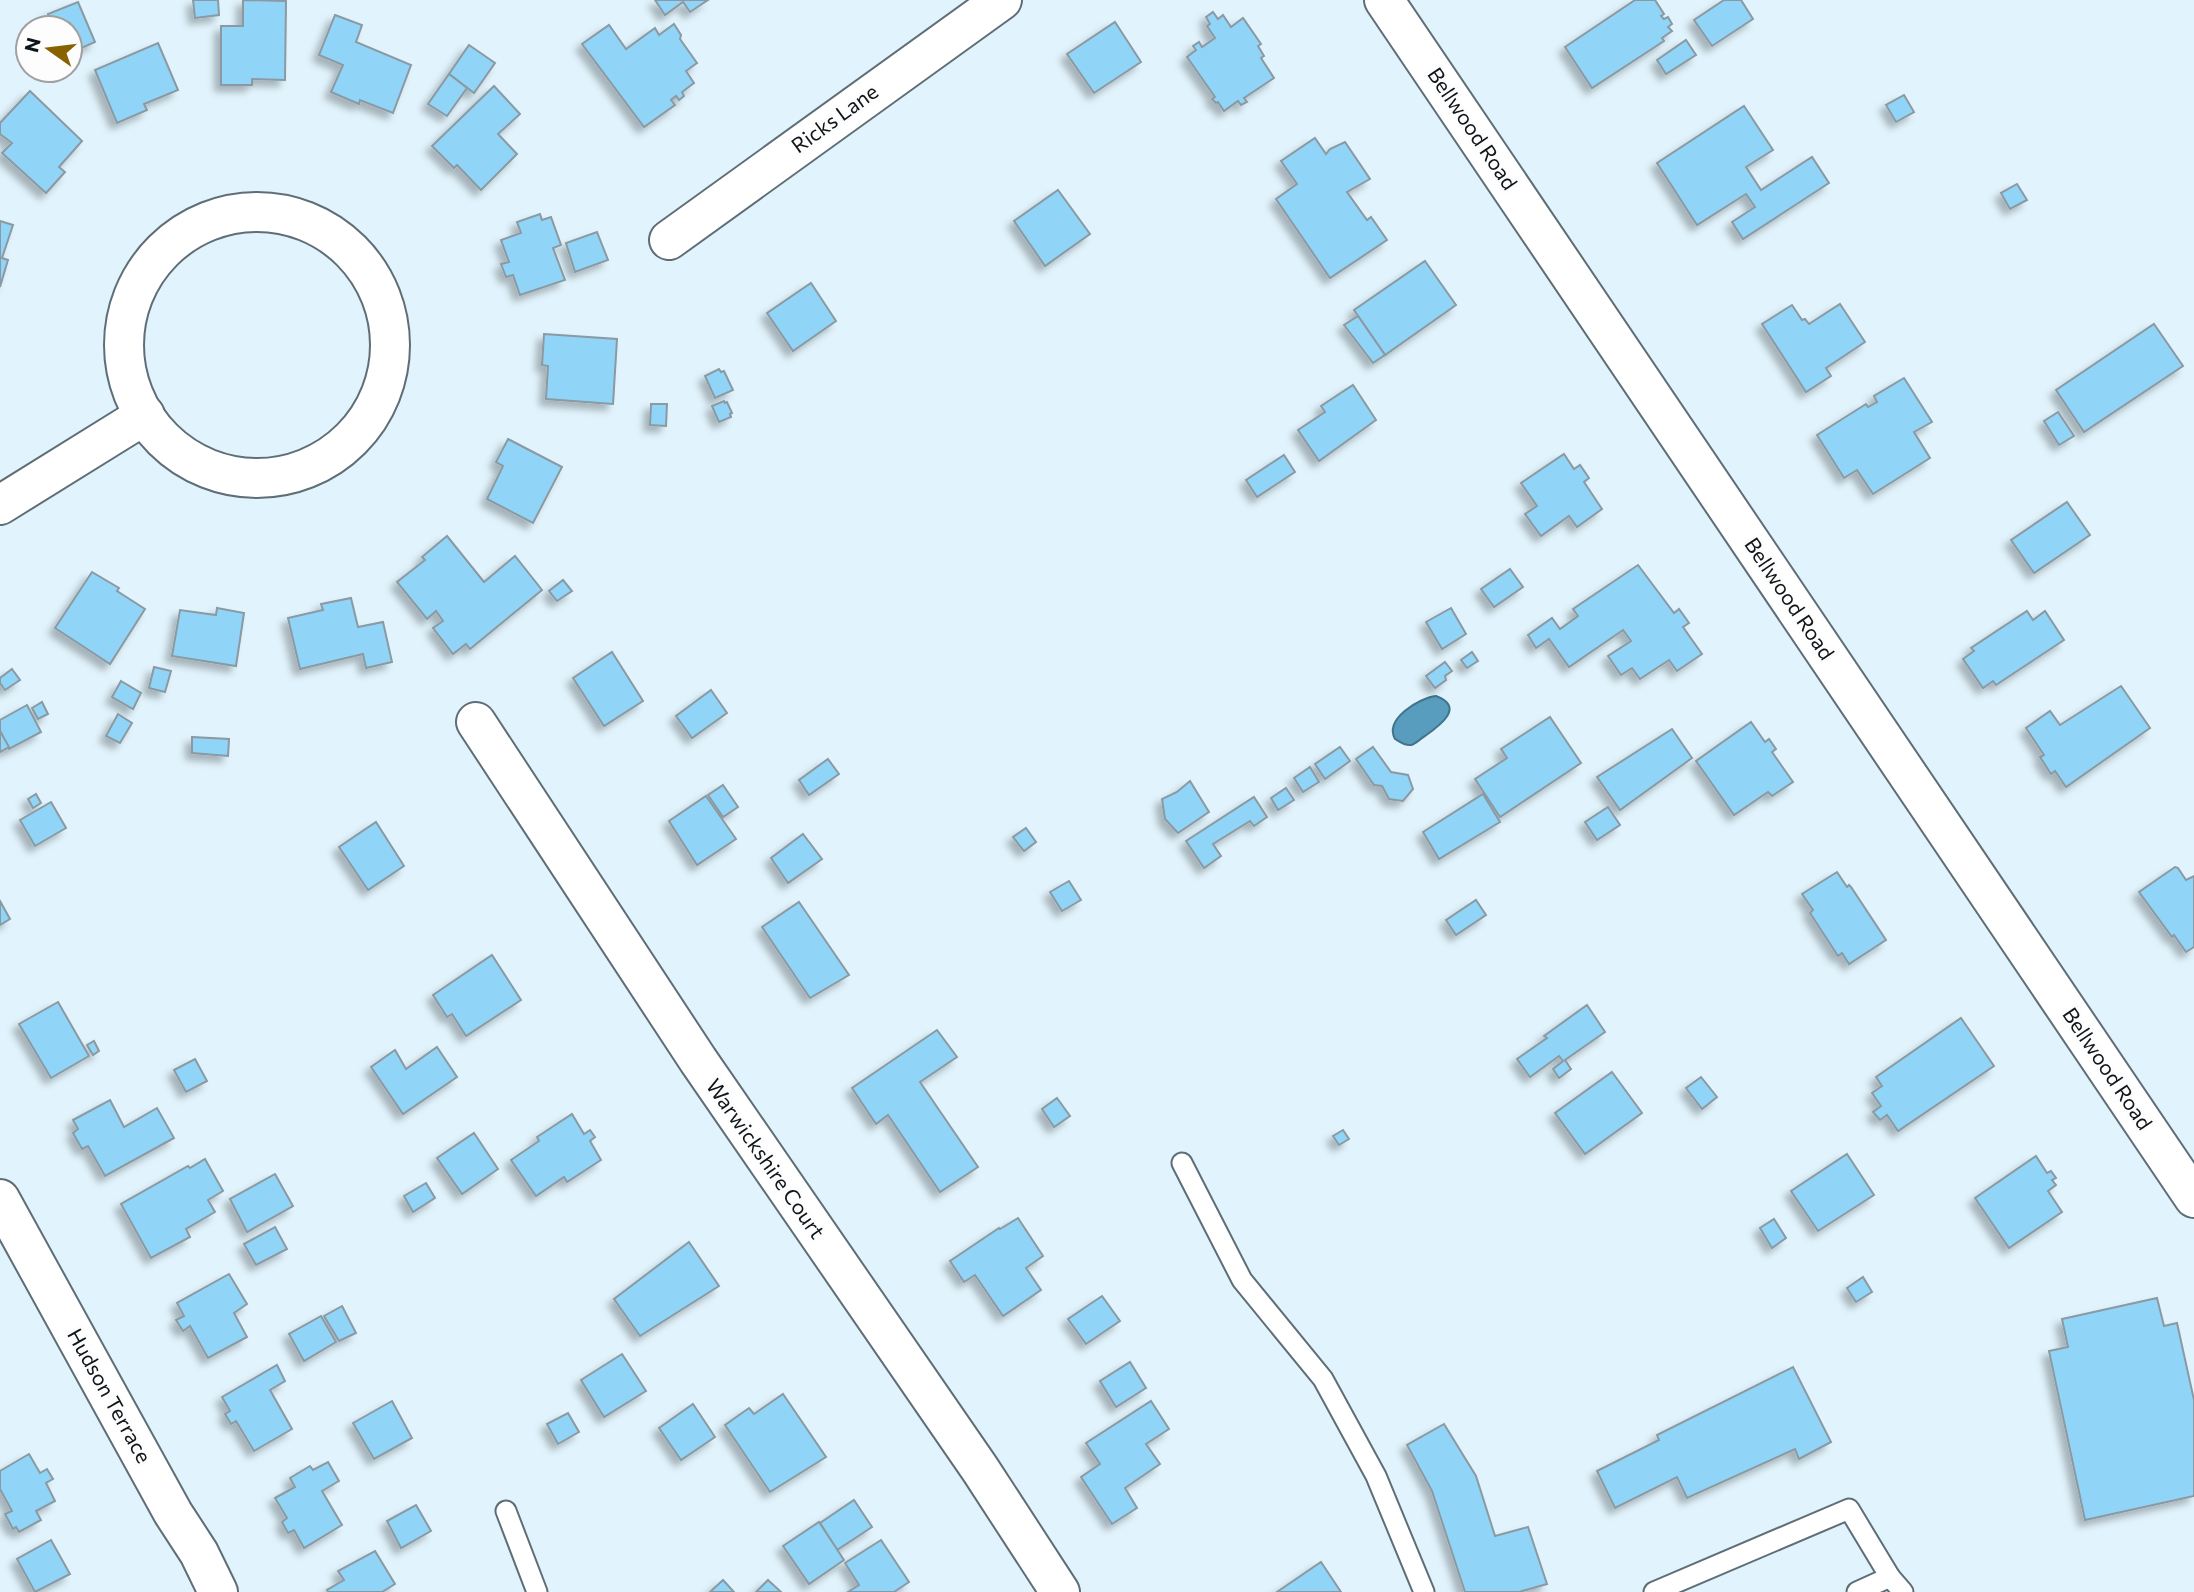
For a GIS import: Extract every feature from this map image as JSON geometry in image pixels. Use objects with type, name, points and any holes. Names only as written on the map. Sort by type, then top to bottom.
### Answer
[{"type":"street","name":"Ricks Lane","points":[[669,240],[1002,0]]},
{"type":"street","name":"Bellwood Road","points":[[1384,0],[2194,1198]]},
{"type":"street","points":[[244,213],[278,215],[312,225],[341,243],[365,268],[381,299],[390,332],[389,360],[382,394],[366,425],[341,450],[310,468],[277,477],[242,477],[202,466],[172,447],[145,415],[130,384],[124,349],[126,315],[138,282],[158,253],[185,232],[211,220],[244,213]]},
{"type":"street","points":[[0,505],[145,415]]},
{"type":"street","name":"Warwickshire Court","points":[[476,722],[698,1060],[972,1457],[1060,1592]]},
{"type":"street","name":"Hudson Terrace","points":[[0,1199],[173,1513],[200,1553],[218,1592]]},
{"type":"lane","points":[[1182,1163],[1242,1280],[1323,1379],[1376,1476],[1424,1592]]},
{"type":"lane","points":[[1654,1592],[1678,1588],[1849,1509],[1890,1577],[1903,1592]]},
{"type":"lane","points":[[506,1511],[537,1592]]},
{"type":"lane","points":[[1857,1592],[1890,1577]]},
{"type":"water","points":[[1436,696],[1449,705],[1443,722],[1413,744],[1405,744],[1395,739],[1394,724],[1399,717],[1413,705]]},
{"type":"building","points":[[193,0],[218,0],[219,15],[195,18]]},
{"type":"building","points":[[243,0],[286,1],[285,80],[252,79],[252,85],[221,85],[221,26],[243,26]]},
{"type":"building","points":[[655,0],[708,0],[690,12],[683,2],[665,15]]},
{"type":"building","points":[[1635,0],[1655,0],[1664,14],[1661,16],[1664,19],[1668,17],[1672,24],[1668,27],[1672,31],[1662,38],[1664,41],[1592,88],[1565,47]]},
{"type":"building","points":[[1724,0],[1741,0],[1753,19],[1712,46],[1694,20]]},
{"type":"building","points":[[78,2],[83,14],[48,14]]},
{"type":"building","points":[[1213,12],[1218,19],[1223,15],[1231,27],[1243,18],[1261,44],[1258,46],[1264,56],[1261,58],[1274,78],[1244,98],[1247,102],[1241,105],[1238,101],[1224,111],[1218,102],[1212,99],[1215,97],[1187,57],[1196,50],[1193,46],[1199,42],[1202,47],[1215,38],[1207,26],[1210,24],[1206,17]]},
{"type":"building","points":[[335,15],[362,25],[356,42],[411,65],[393,113],[360,100],[359,104],[331,92],[343,65],[319,55]]},
{"type":"building","points":[[84,16],[95,42],[84,47]]},
{"type":"building","points":[[1115,22],[1141,62],[1094,93],[1067,54]]},
{"type":"building","points":[[674,24],[681,35],[680,39],[697,63],[686,71],[694,83],[682,92],[684,96],[679,100],[676,96],[671,100],[675,105],[644,127],[582,44],[609,25],[626,49],[655,28],[659,35]]},
{"type":"building","points":[[1686,40],[1696,55],[1666,74],[1657,60]]},
{"type":"building","points":[[158,43],[178,90],[144,104],[147,110],[117,123],[95,70]]},
{"type":"building","points":[[469,45],[495,63],[474,93],[449,74]]},
{"type":"building","points":[[449,74],[467,88],[447,116],[428,104]]},
{"type":"building","points":[[494,86],[520,114],[498,134],[517,154],[481,190],[457,165],[454,168],[432,146]]},
{"type":"building","points":[[30,91],[82,141],[59,167],[65,172],[46,193],[2,153],[12,143],[0,134],[0,123]]},
{"type":"building","points":[[1904,95],[1914,112],[1896,122],[1886,105]]},
{"type":"building","points":[[1744,106],[1773,150],[1746,167],[1761,190],[1812,157],[1829,183],[1743,239],[1732,222],[1755,207],[1746,194],[1697,225],[1657,163]]},
{"type":"building","points":[[1315,138],[1326,154],[1345,142],[1370,179],[1347,192],[1367,220],[1371,217],[1387,240],[1330,278],[1276,199],[1297,184],[1281,161]]},
{"type":"building","points":[[2017,184],[2027,200],[2010,209],[2001,193]]},
{"type":"building","points":[[1058,190],[1090,234],[1045,266],[1014,221]]},
{"type":"building","points":[[540,214],[542,220],[551,217],[561,245],[553,248],[565,280],[520,295],[513,275],[506,277],[501,264],[509,262],[501,240],[521,233],[517,222]]},
{"type":"building","points":[[0,221],[13,225],[2,258],[8,260],[0,287]]},
{"type":"building","points":[[597,232],[608,260],[575,272],[566,243]]},
{"type":"building","points":[[1425,261],[1456,305],[1385,355],[1354,310]]},
{"type":"building","points":[[811,283],[836,321],[793,351],[767,313]]},
{"type":"building","points":[[1840,304],[1865,342],[1826,368],[1831,376],[1806,392],[1762,324],[1792,305],[1802,320],[1805,319],[1809,324]]},
{"type":"building","points":[[1358,316],[1385,355],[1373,363],[1344,325]]},
{"type":"building","points":[[2154,324],[2183,366],[2084,432],[2056,390]]},
{"type":"building","points":[[544,334],[617,339],[613,404],[546,399],[548,366],[542,365]]},
{"type":"building","points":[[719,369],[724,371],[733,390],[715,398],[705,376]]},
{"type":"building","points":[[1904,378],[1932,422],[1914,432],[1930,458],[1873,494],[1857,470],[1844,478],[1817,435],[1866,404],[1868,407],[1877,402],[1874,396]]},
{"type":"building","points":[[1353,385],[1376,420],[1319,461],[1298,430],[1325,412],[1321,406]]},
{"type":"building","points":[[724,401],[732,413],[731,417],[719,422],[712,406]]},
{"type":"building","points":[[651,404],[667,404],[666,426],[650,425]]},
{"type":"building","points":[[2058,412],[2074,436],[2059,445],[2044,421]]},
{"type":"building","points":[[508,439],[562,467],[533,523],[487,499],[503,466],[496,462]]},
{"type":"building","points":[[1564,454],[1574,469],[1580,465],[1589,478],[1584,482],[1602,509],[1577,527],[1569,516],[1541,536],[1525,514],[1537,506],[1521,483]]},
{"type":"building","points":[[1284,455],[1295,472],[1257,497],[1246,480]]},
{"type":"building","points":[[2067,502],[2090,535],[2034,573],[2011,540]]},
{"type":"building","points":[[447,536],[484,582],[515,556],[542,590],[470,649],[466,644],[453,654],[433,628],[443,621],[436,611],[427,619],[397,582],[425,560],[422,557]]},
{"type":"building","points":[[1638,565],[1674,613],[1679,609],[1689,623],[1683,627],[1702,654],[1677,671],[1669,660],[1640,679],[1632,668],[1621,675],[1608,656],[1631,641],[1623,630],[1569,667],[1549,639],[1536,648],[1528,635],[1552,618],[1560,629],[1578,616],[1573,609]]},
{"type":"building","points":[[1510,569],[1523,587],[1494,607],[1481,589]]},
{"type":"building","points":[[92,572],[119,588],[117,591],[145,609],[110,664],[55,628]]},
{"type":"building","points":[[563,580],[572,591],[557,601],[549,591]]},
{"type":"building","points":[[351,598],[358,627],[383,622],[392,662],[366,668],[363,654],[300,669],[288,618],[323,610],[321,604]]},
{"type":"building","points":[[217,608],[244,613],[236,666],[172,656],[180,610],[216,615]]},
{"type":"building","points":[[1451,608],[1466,634],[1442,649],[1426,622]]},
{"type":"building","points":[[2027,611],[2033,620],[2045,611],[2064,640],[1996,685],[1993,681],[1983,688],[1963,659],[1974,651],[1971,648]]},
{"type":"building","points":[[612,652],[643,701],[604,726],[573,678]]},
{"type":"building","points":[[1472,652],[1478,661],[1467,668],[1461,660]]},
{"type":"building","points":[[1445,662],[1452,671],[1445,676],[1446,680],[1435,688],[1426,676]]},
{"type":"building","points":[[154,667],[171,671],[165,692],[149,688]]},
{"type":"building","points":[[12,669],[20,680],[5,690],[0,678]]},
{"type":"building","points":[[121,681],[141,693],[133,709],[112,697]]},
{"type":"building","points":[[2121,686],[2150,728],[2066,787],[2055,771],[2051,774],[2040,757],[2044,755],[2026,728],[2050,711],[2060,725]]},
{"type":"building","points":[[711,690],[727,713],[692,738],[676,716]]},
{"type":"building","points":[[42,702],[48,714],[38,719],[32,708]]},
{"type":"building","points":[[27,705],[41,732],[9,749],[0,731],[0,720]]},
{"type":"building","points":[[118,714],[132,723],[120,743],[106,736]]},
{"type":"building","points":[[1550,717],[1581,763],[1500,817],[1475,779],[1507,758],[1501,749]]},
{"type":"building","points":[[1751,722],[1765,742],[1769,739],[1776,749],[1772,752],[1793,782],[1772,796],[1768,792],[1734,815],[1696,761]]},
{"type":"building","points":[[1672,729],[1692,758],[1620,810],[1597,777]]},
{"type":"building","points":[[0,731],[9,747],[0,752]]},
{"type":"building","points":[[192,737],[229,739],[228,756],[192,753]]},
{"type":"building","points":[[1340,747],[1350,761],[1325,779],[1315,764]]},
{"type":"building","points":[[1373,747],[1391,772],[1408,775],[1413,789],[1403,801],[1389,799],[1382,786],[1374,785],[1356,759]]},
{"type":"building","points":[[828,759],[839,774],[809,795],[799,780]]},
{"type":"building","points":[[1310,767],[1319,782],[1303,792],[1294,778]]},
{"type":"building","points":[[1190,781],[1209,812],[1178,833],[1165,819],[1162,799],[1177,792]]},
{"type":"building","points":[[723,785],[738,807],[723,817],[708,795]]},
{"type":"building","points":[[1286,788],[1294,800],[1278,810],[1271,798]]},
{"type":"building","points":[[36,794],[41,803],[33,808],[28,799]]},
{"type":"building","points":[[1483,794],[1500,822],[1439,859],[1423,832]]},
{"type":"building","points":[[706,796],[736,839],[697,865],[669,821]]},
{"type":"building","points":[[1254,797],[1267,817],[1254,826],[1250,821],[1213,844],[1221,856],[1204,868],[1186,841]]},
{"type":"building","points":[[51,802],[66,828],[35,846],[20,820]]},
{"type":"building","points":[[1608,807],[1620,825],[1597,840],[1585,822]]},
{"type":"building","points":[[376,822],[404,866],[368,890],[339,847]]},
{"type":"building","points":[[1026,828],[1036,842],[1024,851],[1013,837]]},
{"type":"building","points":[[803,834],[822,859],[788,883],[771,858]]},
{"type":"building","points":[[2175,867],[2186,880],[2194,876],[2194,947],[2186,952],[2139,892]]},
{"type":"building","points":[[1837,872],[1847,887],[1851,887],[1886,940],[1849,964],[1842,953],[1838,956],[1810,913],[1813,910],[1802,894]]},
{"type":"building","points":[[1069,881],[1081,900],[1062,911],[1050,892]]},
{"type":"building","points":[[1476,900],[1486,915],[1456,935],[1446,920]]},
{"type":"building","points":[[0,901],[10,919],[0,925]]},
{"type":"building","points":[[799,902],[849,975],[810,998],[762,927]]},
{"type":"building","points":[[492,955],[521,1000],[466,1036],[452,1014],[447,1017],[433,995]]},
{"type":"building","points":[[58,1002],[89,1056],[51,1078],[19,1024]]},
{"type":"building","points":[[1587,1005],[1605,1032],[1565,1060],[1571,1069],[1559,1078],[1553,1069],[1563,1061],[1559,1056],[1530,1077],[1517,1059]]},
{"type":"building","points":[[1961,1018],[1994,1066],[1898,1131],[1887,1115],[1880,1120],[1873,1112],[1881,1106],[1872,1093],[1882,1086],[1876,1077]]},
{"type":"building","points":[[937,1030],[957,1057],[920,1082],[978,1167],[940,1192],[888,1115],[876,1124],[852,1088]]},
{"type":"building","points":[[94,1041],[99,1051],[93,1055],[87,1045]]},
{"type":"building","points":[[437,1047],[457,1077],[403,1114],[371,1067],[395,1050],[406,1069]]},
{"type":"building","points":[[195,1059],[207,1081],[186,1092],[174,1070]]},
{"type":"building","points":[[1612,1072],[1642,1113],[1585,1154],[1555,1113]]},
{"type":"building","points":[[1701,1077],[1717,1097],[1702,1109],[1686,1088]]},
{"type":"building","points":[[1057,1098],[1070,1116],[1054,1127],[1042,1109]]},
{"type":"building","points":[[110,1100],[124,1127],[157,1108],[174,1138],[105,1176],[88,1146],[82,1149],[73,1133],[78,1129],[73,1120]]},
{"type":"building","points":[[572,1114],[584,1134],[590,1130],[595,1137],[590,1141],[601,1160],[567,1182],[564,1177],[536,1196],[511,1160],[539,1141],[537,1137]]},
{"type":"building","points":[[1343,1130],[1349,1139],[1339,1145],[1333,1136]]},
{"type":"building","points":[[474,1133],[498,1169],[462,1194],[437,1158]]},
{"type":"building","points":[[1847,1154],[1874,1195],[1818,1231],[1791,1191]]},
{"type":"building","points":[[2036,1156],[2047,1173],[2051,1171],[2056,1178],[2052,1180],[2056,1185],[2048,1191],[2062,1212],[2009,1248],[1975,1198]]},
{"type":"building","points":[[205,1159],[223,1191],[208,1200],[215,1212],[186,1229],[190,1237],[151,1258],[121,1204]]},
{"type":"building","points":[[275,1174],[293,1206],[247,1232],[230,1199]]},
{"type":"building","points":[[426,1183],[435,1198],[413,1212],[404,1196]]},
{"type":"building","points":[[1018,1218],[1043,1256],[1026,1268],[1041,1290],[1003,1316],[975,1275],[964,1282],[950,1261]]},
{"type":"building","points":[[1774,1219],[1786,1238],[1772,1248],[1760,1228]]},
{"type":"building","points":[[275,1227],[287,1249],[256,1265],[244,1244]]},
{"type":"building","points":[[689,1242],[719,1286],[640,1336],[614,1299]]},
{"type":"building","points":[[229,1274],[247,1304],[234,1313],[247,1337],[208,1358],[190,1326],[183,1331],[176,1320],[184,1316],[177,1303]]},
{"type":"building","points":[[1863,1277],[1872,1292],[1856,1302],[1847,1288]]},
{"type":"building","points":[[1102,1296],[1120,1321],[1086,1344],[1068,1319]]},
{"type":"building","points":[[2157,1298],[2164,1326],[2177,1323],[2194,1400],[2194,1496],[2085,1520],[2049,1351],[2068,1347],[2062,1319]]},
{"type":"building","points":[[342,1306],[356,1333],[339,1341],[324,1316]]},
{"type":"building","points":[[321,1316],[336,1342],[304,1361],[289,1334]]},
{"type":"building","points":[[622,1354],[646,1391],[604,1417],[581,1380]]},
{"type":"building","points":[[1130,1362],[1146,1388],[1116,1407],[1100,1381]]},
{"type":"building","points":[[277,1365],[285,1381],[270,1390],[292,1429],[254,1451],[236,1421],[231,1424],[225,1414],[230,1411],[222,1397]]},
{"type":"building","points":[[1793,1367],[1831,1442],[1799,1459],[1795,1449],[1687,1498],[1677,1477],[1615,1508],[1597,1471],[1659,1440],[1657,1435]]},
{"type":"building","points":[[783,1394],[826,1457],[770,1492],[725,1425],[749,1408],[754,1414]]},
{"type":"building","points":[[392,1401],[412,1438],[374,1459],[353,1423]]},
{"type":"building","points":[[1151,1401],[1169,1429],[1146,1444],[1160,1464],[1125,1488],[1137,1508],[1112,1524],[1081,1477],[1100,1464],[1086,1443]]},
{"type":"building","points":[[693,1404],[715,1437],[681,1460],[659,1428]]},
{"type":"building","points":[[568,1413],[579,1432],[558,1444],[547,1424]]},
{"type":"building","points":[[1444,1424],[1476,1476],[1495,1536],[1528,1527],[1547,1584],[1519,1592],[1465,1592],[1432,1491],[1407,1445]]},
{"type":"building","points":[[29,1454],[40,1473],[47,1469],[53,1479],[46,1483],[55,1501],[36,1511],[41,1520],[19,1532],[16,1527],[13,1529],[5,1514],[12,1511],[0,1489],[0,1471]]},
{"type":"building","points":[[328,1462],[339,1481],[322,1491],[342,1525],[304,1548],[294,1530],[288,1533],[282,1522],[287,1518],[275,1498],[295,1487],[290,1478],[310,1466],[313,1470]]},
{"type":"building","points":[[854,1500],[872,1527],[837,1550],[820,1523]]},
{"type":"building","points":[[416,1505],[431,1531],[401,1548],[387,1521]]},
{"type":"building","points":[[819,1522],[844,1560],[809,1584],[783,1546]]},
{"type":"building","points":[[51,1540],[70,1574],[35,1592],[17,1559]]},
{"type":"building","points":[[881,1540],[909,1582],[894,1592],[848,1592],[859,1585],[845,1563]]},
{"type":"building","points":[[375,1551],[395,1584],[382,1592],[328,1592],[327,1590],[344,1580],[338,1571]]},
{"type":"building","points":[[1321,1562],[1341,1592],[1277,1592]]},
{"type":"building","points":[[723,1580],[734,1592],[710,1592]]},
{"type":"building","points":[[768,1580],[781,1592],[756,1592]]}]
